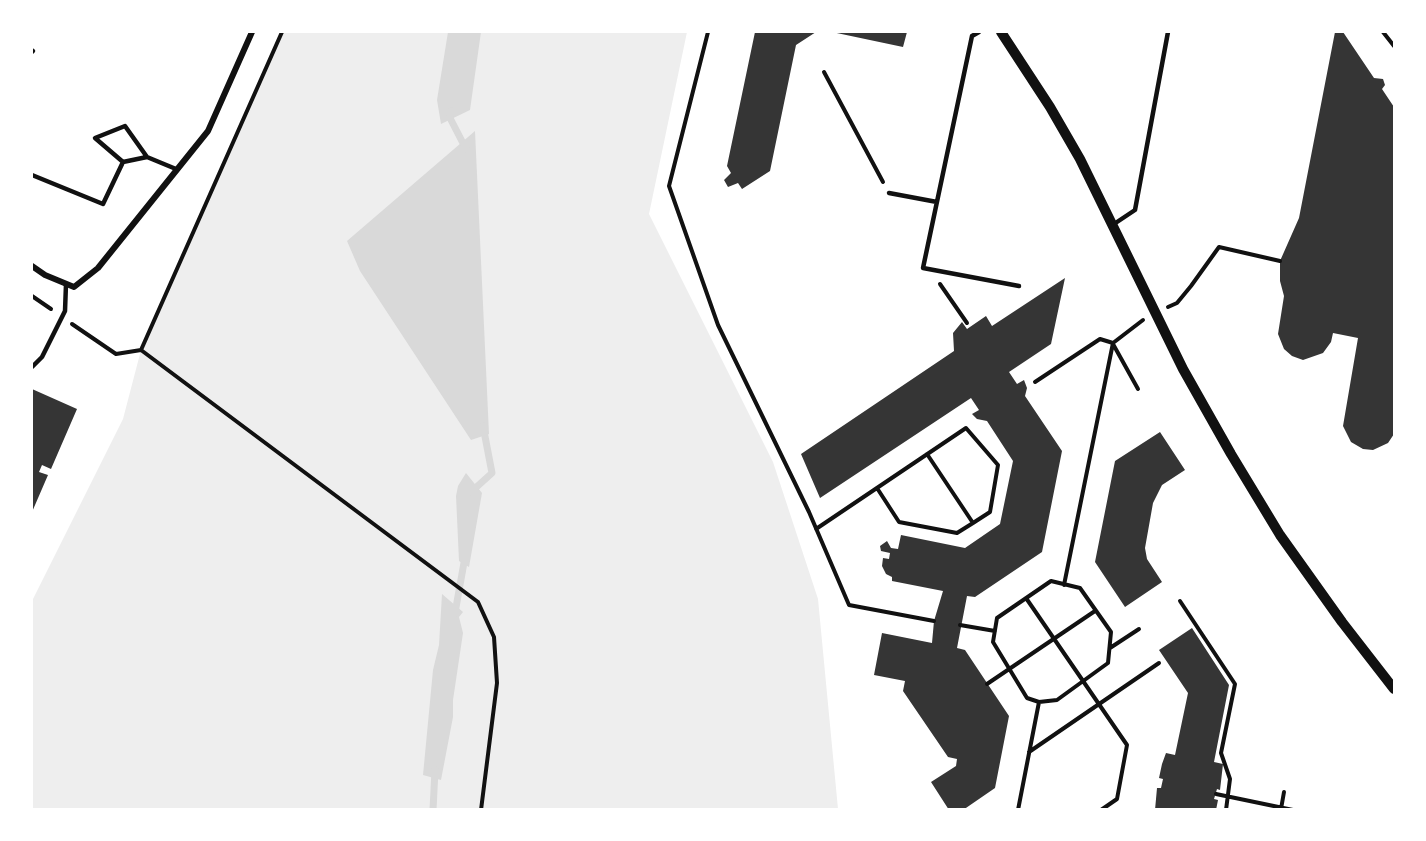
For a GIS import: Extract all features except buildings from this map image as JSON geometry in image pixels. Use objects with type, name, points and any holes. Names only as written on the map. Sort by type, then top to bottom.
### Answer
[{"type":"street","points":[[32,266],[45,275],[74,287],[98,268],[208,131],[252,32]]},
{"type":"street","points":[[1001,32],[1056,117],[1200,401],[1280,535],[1342,622],[1395,689]]},
{"type":"lane","points":[[979,32],[972,36],[923,268],[1019,286]]},
{"type":"lane","points":[[1112,225],[1135,210],[1168,32]]},
{"type":"lane","points":[[123,162],[95,138],[125,126],[147,157],[176,169]]},
{"type":"lane","points":[[123,162],[147,157]]},
{"type":"lane","points":[[32,175],[104,204],[123,162]]},
{"type":"lane","points":[[889,193],[937,202]]},
{"type":"lane","points":[[32,367],[42,357],[65,311],[66,284]]},
{"type":"path","points":[[141,350],[282,32]]},
{"type":"path","points":[[708,32],[669,186],[718,325],[816,529],[849,605],[934,621]]},
{"type":"path","points":[[1384,33],[1391,32]]},
{"type":"path","points":[[1384,33],[1395,46]]},
{"type":"path","points":[[824,72],[889,193]]},
{"type":"path","points":[[1064,585],[1113,344],[1137,323],[1177,303],[1220,247],[1280,261]]},
{"type":"path","points":[[944,290],[967,323]]},
{"type":"path","points":[[32,296],[116,354],[141,350],[478,602],[494,637],[496,683],[481,810]]},
{"type":"path","points":[[1035,382],[1100,339],[1113,344],[1138,389]]},
{"type":"path","points":[[816,529],[966,428],[998,465],[990,512],[957,533],[899,522],[877,488]]},
{"type":"path","points":[[927,454],[973,523]]},
{"type":"path","points":[[1051,581],[1064,585],[1080,588],[1111,632],[1108,663],[1057,700],[1039,702],[1027,698],[993,642],[997,618],[1051,581]]},
{"type":"path","points":[[1026,598],[1127,745],[1118,799],[1101,810]]},
{"type":"path","points":[[1180,601],[1235,684],[1221,753],[1230,778],[1226,810]]},
{"type":"path","points":[[987,684],[1095,611]]},
{"type":"path","points":[[960,625],[995,631]]},
{"type":"path","points":[[1109,648],[1139,629]]},
{"type":"path","points":[[1029,752],[1159,663]]},
{"type":"path","points":[[1018,810],[1039,702]]},
{"type":"path","points":[[1281,808],[1284,792]]},
{"type":"path","points":[[1216,794],[1293,810]]},
{"type":"shaded area","points":[[282,32],[687,32],[649,214],[773,462],[818,599],[838,809],[32,810],[32,601],[123,419],[141,350]]},
{"type":"shaded area","points":[[448,32],[481,32],[470,110],[441,124],[437,100]]},
{"type":"shaded area","points":[[475,131],[489,434],[471,440],[360,271],[347,241]]},
{"type":"shaded area","points":[[466,473],[482,493],[469,567],[459,561],[456,496],[458,486]]},
{"type":"shaded area","points":[[442,594],[463,612],[459,617],[463,633],[453,700],[453,717],[441,780],[423,775],[433,670],[439,645]]},
{"type":"waterway","points":[[451,111],[450,118],[466,149]]},
{"type":"waterway","points":[[471,492],[492,473],[483,426]]},
{"type":"waterway","points":[[455,613],[465,557]]},
{"type":"waterway","points":[[433,810],[435,770]]}]
